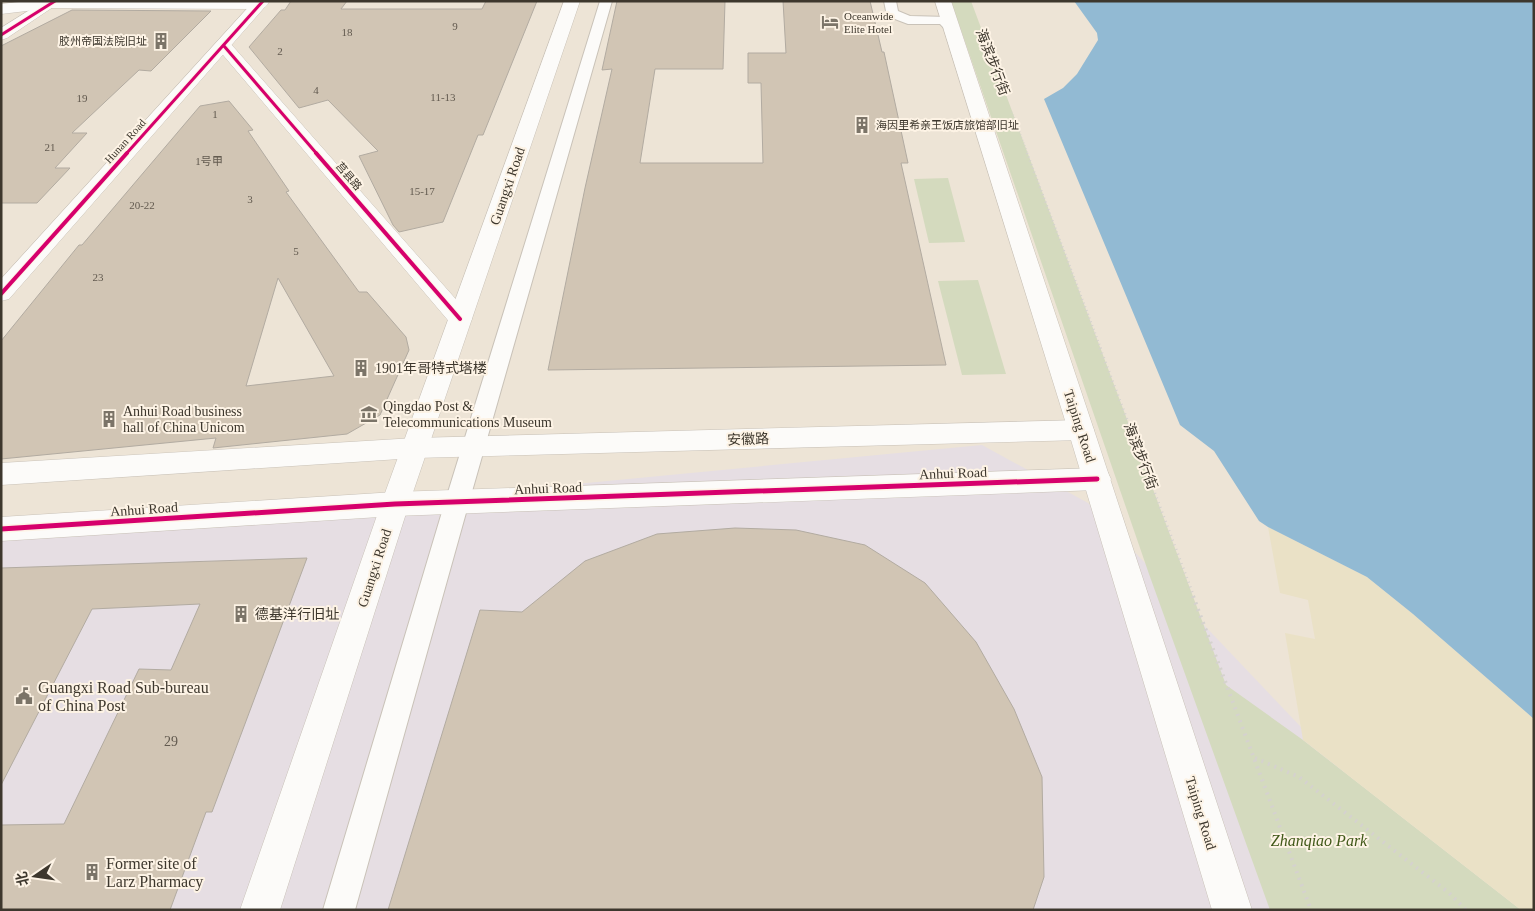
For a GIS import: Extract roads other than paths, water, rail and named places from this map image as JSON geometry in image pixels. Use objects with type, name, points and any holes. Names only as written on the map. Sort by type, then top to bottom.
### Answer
[{"type":"street","name":"Guangxi Road","points":[[260,910],[395,504],[572,1]]},
{"type":"street","name":"Taiping Road","points":[[943,1],[1081,430],[1232,910]]},
{"type":"street","points":[[1,35],[51,2]]},
{"type":"street","points":[[1,9],[51,2],[262,3]]},
{"type":"street","name":"Hunan Road","points":[[1,294],[262,3]]},
{"type":"street","name":"莒县路","points":[[224,46],[460,319]]},
{"type":"street","name":"安徽路","points":[[415,448],[1081,430]]},
{"type":"street","points":[[1,474],[415,448]]},
{"type":"street","name":"Anhui Road","points":[[1,529],[395,504],[1096,479]]},
{"type":"lane","points":[[339,910],[457,502],[606,1]]},
{"type":"lane","points":[[890,1],[892,14],[908,20],[943,20],[952,28]]},
{"type":"water","points":[[1074,1],[1534,1],[1534,719],[1413,614],[1367,577],[1259,521],[1214,451],[1180,425],[1044,99],[1063,88],[1077,74],[1098,40],[1097,33]]},
{"type":"place","name":"Oceanwide Elite Hotel","points":[[830,22]]},
{"type":"place","name":"胶州帝国法院旧址","points":[[161,41]]},
{"type":"place","name":"海因里希亲王饭店旅馆部旧址","points":[[862,125]]},
{"type":"place","name":"1901年哥特式塔楼","points":[[361,368]]},
{"type":"place","name":"Qingdao Post & Telecommunications Museum","points":[[369,414]]},
{"type":"place","name":"Anhui Road business hall of China Unicom","points":[[109,419]]},
{"type":"place","name":"德基洋行旧址","points":[[241,614]]},
{"type":"place","name":"Guangxi Road Sub-bureau of China Post","points":[[24,696]]},
{"type":"place","name":"Former site of Larz Pharmacy","points":[[92,872]]},
{"type":"park label","name":"Zhanqiao Park","points":[[1319,840]]}]
